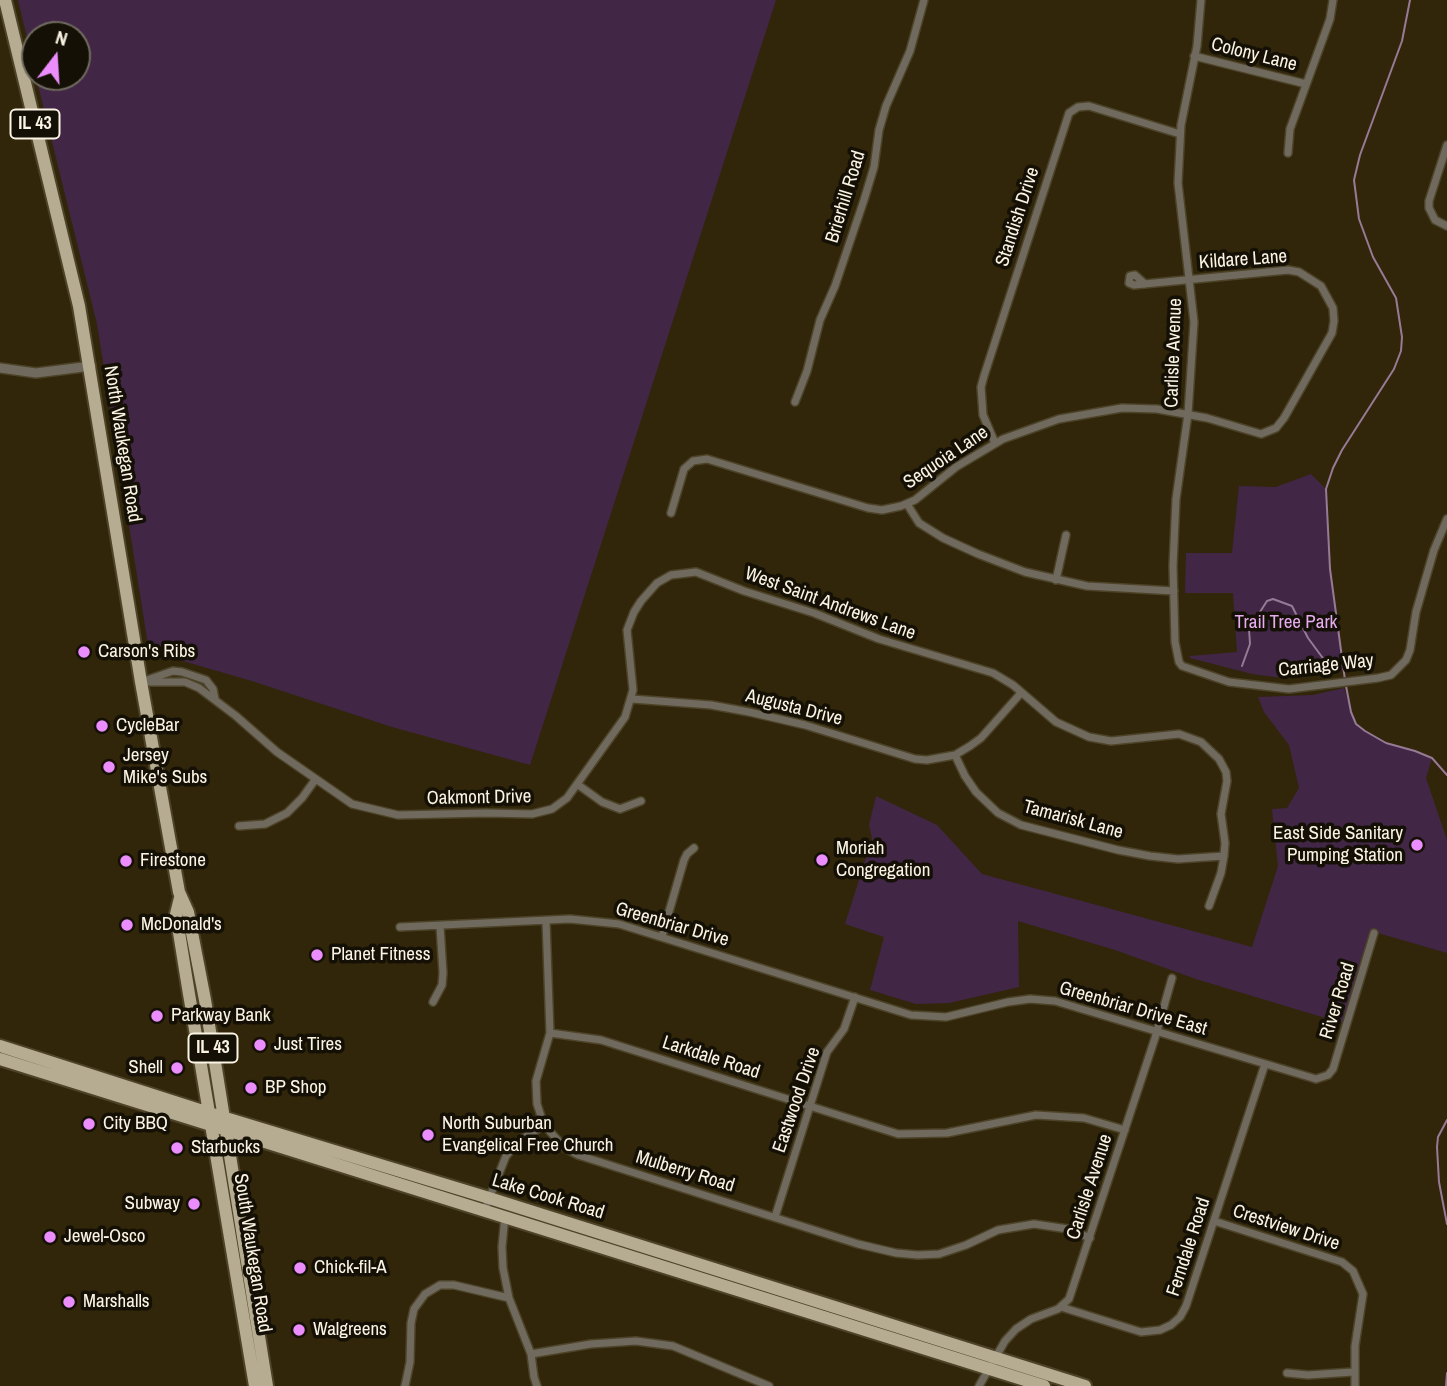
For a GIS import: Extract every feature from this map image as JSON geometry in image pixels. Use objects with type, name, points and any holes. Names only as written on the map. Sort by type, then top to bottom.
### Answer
[{"type":"main road","name":"North Waukegan Road","points":[[5,0],[91,366],[141,681],[180,898],[188,912],[226,1125]]},
{"type":"main road","name":"North Waukegan Road","points":[[180,898],[176,914],[210,1120]]},
{"type":"main road","name":"Lake Cook Road","points":[[0,1046],[210,1120]]},
{"type":"main road","name":"Lake Cook Road","points":[[0,1059],[487,1204],[992,1363],[1044,1386]]},
{"type":"main road","name":"South Waukegan Road","points":[[210,1120],[255,1386]]},
{"type":"main road","name":"South Waukegan Road","points":[[226,1125],[267,1386]]},
{"type":"main road","name":"Lake Cook Road","points":[[487,1204],[505,1216],[992,1363],[1085,1386]]},
{"type":"street","name":"Brierhill Road","points":[[794,402],[807,371],[820,320],[835,286],[864,200],[874,167],[879,130],[886,106],[910,51],[924,0]]},
{"type":"street","name":"Carlisle Avenue","points":[[1182,666],[1175,642],[1176,499],[1188,414],[1194,322],[1178,183],[1180,134],[1201,0]]},
{"type":"street","points":[[1289,153],[1290,129],[1330,19],[1333,0]]},
{"type":"street","name":"Colony Lane","points":[[1194,56],[1307,84]]},
{"type":"street","name":"Standish Drive","points":[[995,443],[984,415],[981,387],[1069,113],[1078,107],[1089,106],[1180,134]]},
{"type":"street","points":[[1447,145],[1429,208],[1435,220],[1447,226]]},
{"type":"street","name":"Kildare Lane","points":[[1145,284],[1288,270],[1299,272],[1321,286],[1329,299],[1334,321],[1332,333],[1288,411]]},
{"type":"street","points":[[0,368],[36,373],[91,366]]},
{"type":"street","name":"Sequoia Lane","points":[[671,513],[684,469],[698,460],[711,459],[869,508],[892,509],[915,500],[964,462],[995,443],[1029,428],[1088,413],[1145,408],[1188,414],[1261,433],[1276,428],[1288,411]]},
{"type":"street","points":[[906,504],[919,523],[943,538],[1000,563],[1056,580],[1087,586],[1174,591]]},
{"type":"street","name":"Carriage Way","points":[[1182,666],[1230,681],[1289,689],[1391,675],[1406,660],[1427,575],[1447,519]]},
{"type":"street","points":[[1056,580],[1066,535]]},
{"type":"street","name":"West Saint Andrews Lane","points":[[632,699],[627,630],[634,612],[650,590],[663,579],[688,571],[707,574],[744,591],[814,613],[879,639],[987,670],[1005,679],[1056,722],[1089,737],[1111,741],[1179,734],[1201,742],[1210,749],[1226,772],[1221,814],[1224,856],[1209,906]]},
{"type":"street","name":"Oakmont Drive","points":[[141,681],[173,671],[206,680],[214,689],[215,699],[277,752],[316,780],[352,804],[398,815],[532,814],[561,804],[618,727],[632,699]]},
{"type":"street","points":[[955,755],[981,738],[1021,693]]},
{"type":"street","name":"Augusta Drive","points":[[632,699],[711,705],[749,712],[805,725],[915,759],[937,760],[955,755]]},
{"type":"street","name":"Tamarisk Lane","points":[[955,755],[965,776],[984,800],[998,813],[1021,825],[1150,856],[1178,859],[1224,856]]},
{"type":"street","points":[[239,826],[265,824],[287,813],[316,780]]},
{"type":"street","points":[[577,784],[601,802],[620,809],[641,802]]},
{"type":"street","points":[[662,936],[684,860],[694,848]]},
{"type":"street","name":"Greenbriar Drive","points":[[400,928],[599,920],[662,936],[886,1007]]},
{"type":"street","points":[[487,1204],[506,1156],[518,1142],[544,1125],[537,1104],[536,1081],[550,1033],[546,921]]},
{"type":"street","points":[[433,1002],[442,985],[440,926]]},
{"type":"street","name":"River Road","points":[[1328,1075],[1339,1053],[1374,933]]},
{"type":"street","name":"Carlisle Avenue","points":[[1061,1307],[1074,1288],[1172,978]]},
{"type":"street","name":"Eastwood Drive","points":[[775,1216],[827,1052],[847,1023],[855,998]]},
{"type":"street","name":"Greenbriar Drive East","points":[[886,1007],[911,1015],[946,1017],[1008,1002],[1030,999],[1055,1001],[1316,1079],[1328,1075]]},
{"type":"street","name":"Larkdale Road","points":[[550,1033],[601,1040],[898,1133],[930,1135],[1015,1118],[1061,1115],[1084,1118],[1125,1130]]},
{"type":"street","name":"Ferndale Road","points":[[1061,1307],[1141,1332],[1160,1330],[1171,1325],[1186,1306],[1265,1064]]},
{"type":"street","name":"Mulberry Road","points":[[544,1125],[556,1139],[578,1154],[875,1249],[918,1255],[953,1250],[982,1236],[1016,1226],[1051,1225],[1090,1238]]},
{"type":"street","points":[[505,1216],[503,1268],[509,1298],[531,1354],[537,1386]]},
{"type":"street","name":"Crestview Drive","points":[[1214,1221],[1348,1266],[1358,1280],[1363,1294],[1357,1323],[1353,1371],[1355,1386]]},
{"type":"street","points":[[405,1386],[410,1362],[414,1309],[425,1294],[440,1285],[454,1285],[509,1298]]},
{"type":"street","points":[[979,1386],[1005,1341],[1016,1329],[1031,1319],[1061,1307]]},
{"type":"street","points":[[531,1354],[591,1344],[636,1341],[673,1346],[769,1386]]},
{"type":"street","points":[[1287,1373],[1318,1375],[1353,1371]]},
{"type":"green space","points":[[18,0],[776,0],[530,765],[392,727],[149,651],[97,324],[39,91],[91,91],[91,21],[23,21]]},
{"type":"green space","name":"Trail Tree Park","points":[[1311,474],[1326,489],[1330,569],[1343,670],[1296,677],[1275,677],[1190,658],[1237,652],[1233,593],[1185,593],[1186,553],[1232,553],[1239,486],[1276,487]]},
{"type":"green space","points":[[1344,688],[1356,724],[1364,731],[1386,743],[1432,758],[1426,778],[1447,840],[1447,953],[1371,931],[1342,1023],[1018,921],[1019,987],[949,1003],[916,1004],[870,990],[884,937],[845,924],[872,839],[869,825],[876,796],[937,825],[982,874],[1252,947],[1278,866],[1272,809],[1287,808],[1299,788],[1289,745],[1264,712],[1258,697],[1313,695]]},
{"type":"waterway","points":[[1345,680],[1330,569],[1326,489],[1342,450],[1394,369],[1401,351],[1402,337],[1396,298],[1373,257],[1359,219],[1354,180],[1360,155],[1402,41],[1410,0]]},
{"type":"waterway","points":[[1242,666],[1250,644],[1249,629],[1267,601],[1273,599],[1292,606],[1308,638],[1325,661],[1343,666]]},
{"type":"waterway","points":[[1346,686],[1356,724],[1386,743],[1432,758],[1447,775]]},
{"type":"waterway","points":[[1447,1120],[1438,1137],[1437,1147],[1439,1182],[1447,1224]]},
{"type":"waterway","points":[[1446,1386],[1447,1373]]},
{"type":"place","name":"Carson's Ribs","points":[[84,652]]},
{"type":"place","name":"CycleBar","points":[[102,726]]},
{"type":"place","name":"Jersey Mike's Subs","points":[[109,767]]},
{"type":"place","name":"East Side Sanitary Pumping Station","points":[[1417,845]]},
{"type":"place","name":"Moriah Congregation","points":[[822,860]]},
{"type":"place","name":"Firestone","points":[[126,861]]},
{"type":"place","name":"McDonald's","points":[[127,925]]},
{"type":"place","name":"Planet Fitness","points":[[317,955]]},
{"type":"place","name":"Parkway Bank","points":[[157,1016]]},
{"type":"place","name":"Just Tires","points":[[260,1045]]},
{"type":"place","name":"Shell","points":[[177,1068]]},
{"type":"place","name":"BP Shop","points":[[251,1088]]},
{"type":"place","name":"City BBQ","points":[[89,1124]]},
{"type":"place","name":"North Suburban Evangelical Free Church","points":[[428,1135]]},
{"type":"place","name":"Starbucks","points":[[177,1148]]},
{"type":"place","name":"Subway","points":[[194,1204]]},
{"type":"place","name":"Jewel-Osco","points":[[50,1237]]},
{"type":"place","name":"Chick-fil-A","points":[[300,1268]]},
{"type":"place","name":"Marshalls","points":[[69,1302]]},
{"type":"place","name":"Walgreens","points":[[299,1330]]}]
